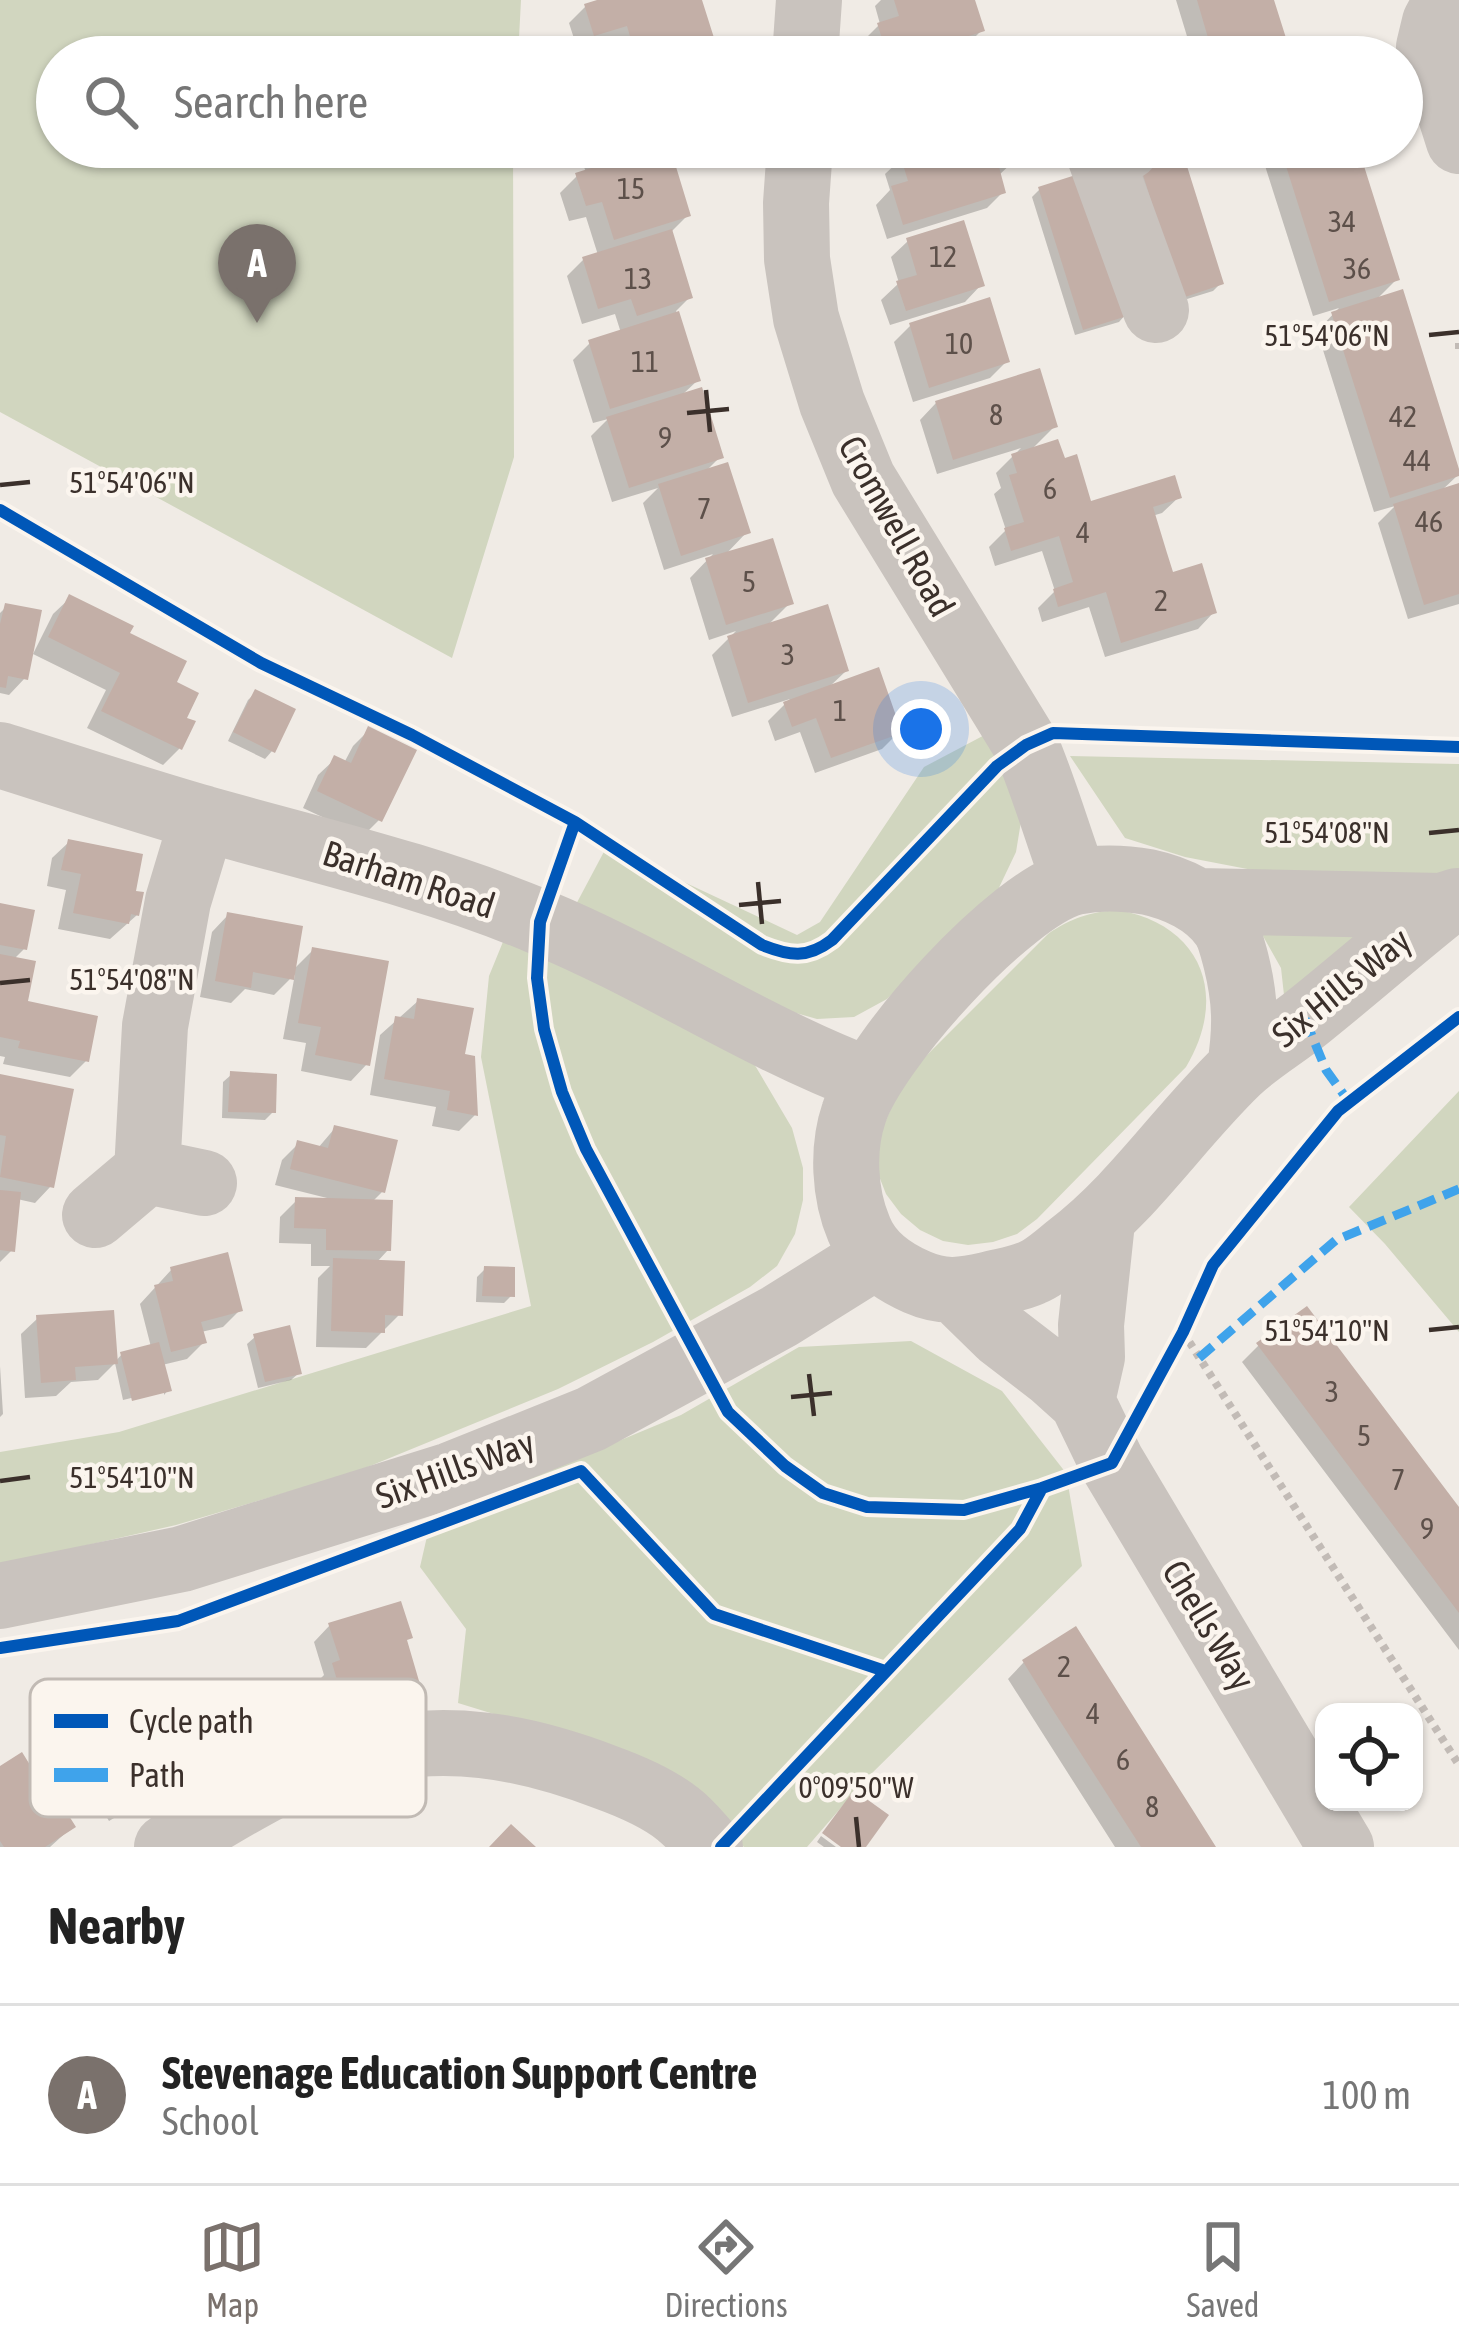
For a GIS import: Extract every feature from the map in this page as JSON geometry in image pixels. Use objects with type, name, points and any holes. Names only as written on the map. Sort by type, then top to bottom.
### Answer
[{"type":"street","points":[[806,36],[809,0]]},
{"type":"street","points":[[1425,35],[1459,141]]},
{"type":"street","name":"Cromwell Road","points":[[798,168],[797,260],[806,319],[832,403],[863,479],[1026,745],[1075,882]]},
{"type":"street","points":[[1104,168],[1156,310]]},
{"type":"street","name":"Barham Road","points":[[0,755],[411,875],[539,922],[810,1058],[868,1080]]},
{"type":"street","points":[[95,1216],[175,1177],[155,1026],[178,901],[203,818]]},
{"type":"street","points":[[1127,879],[1161,885],[1198,901],[1225,927],[1245,1004],[1240,1068],[1102,1222],[1034,1273],[957,1292],[929,1287],[876,1256],[859,1230],[846,1172],[853,1114],[868,1080],[908,1024],[1004,925],[1034,901],[1075,882],[1127,879]]},
{"type":"street","name":"Six Hills Way","points":[[1198,901],[1450,903]]},
{"type":"street","name":"Six Hills Way","points":[[1240,1068],[1450,903]]},
{"type":"street","points":[[1082,1401],[1092,1357],[1102,1222]]},
{"type":"street","name":"Six Hills Way","points":[[0,1596],[182,1559],[451,1474],[591,1419],[781,1316],[876,1256]]},
{"type":"street","name":"Chells Way","points":[[957,1292],[1082,1401],[1112,1463],[1341,1847]]},
{"type":"street","points":[[426,1744],[513,1748],[572,1765],[631,1787],[678,1814],[710,1847]]},
{"type":"street","points":[[167,1847],[219,1817]]},
{"type":"path","points":[[1173,1351],[1191,1316]]},
{"type":"path","points":[[1183,1332],[1459,1765]]},
{"type":"green space","points":[[0,0],[521,0],[519,36],[36,36],[36,168],[513,168],[514,457],[452,658],[0,412]]},
{"type":"green space","points":[[994,730],[1026,791],[1016,852],[995,896],[887,999],[854,1017],[817,1019],[768,1005],[573,910],[607,846],[797,935],[820,922],[924,767]]},
{"type":"green space","points":[[1070,756],[1459,764],[1459,876],[1305,880],[1185,857],[1125,838]]},
{"type":"green space","points":[[1118,910],[1170,931],[1200,967],[1205,1014],[1186,1067],[1017,1234],[968,1245],[943,1241],[920,1230],[886,1194],[877,1171],[875,1146],[904,1078],[1048,934],[1081,917]]},
{"type":"green space","points":[[1255,922],[1370,928],[1285,1004],[1281,968]]},
{"type":"green space","points":[[507,932],[753,1062],[792,1128],[803,1168],[803,1200],[795,1234],[777,1266],[750,1287],[653,1342],[558,1389],[353,1473],[176,1525],[0,1565],[0,1452],[119,1432],[531,1306],[481,1057],[489,976]]},
{"type":"green space","points":[[1459,1091],[1459,1332],[1349,1207]]},
{"type":"green space","points":[[911,1341],[1002,1391],[1066,1473],[1082,1566],[865,1780],[807,1847],[744,1847],[720,1825],[605,1748],[458,1703],[466,1629],[420,1567],[431,1519],[681,1415],[799,1347]]},
{"type":"building","points":[[702,0],[713,36],[630,36],[627,26],[594,36],[584,4]]},
{"type":"building","points":[[894,0],[975,0],[985,31],[969,36],[881,36],[877,23],[899,16]]},
{"type":"building","points":[[1197,0],[1274,0],[1285,36],[1208,36]]},
{"type":"building","points":[[591,168],[676,168],[691,216],[614,240],[602,202],[586,206],[575,173]]},
{"type":"building","points":[[904,168],[999,168],[1006,193],[903,225],[891,186],[908,181]]},
{"type":"building","points":[[1141,168],[1188,168],[1224,284],[1182,298]]},
{"type":"building","points":[[1287,168],[1365,168],[1400,280],[1329,302]]},
{"type":"building","points":[[1085,172],[1130,315],[1083,330],[1038,187]]},
{"type":"building","points":[[964,220],[985,286],[906,311],[896,281],[917,275],[906,238]]},
{"type":"building","points":[[672,229],[693,298],[637,316],[631,299],[598,309],[582,257]]},
{"type":"building","points":[[1403,289],[1459,476],[1390,498],[1331,312]]},
{"type":"building","points":[[990,297],[1010,362],[929,388],[909,323]]},
{"type":"building","points":[[679,311],[701,381],[610,409],[588,340]]},
{"type":"building","points":[[1040,368],[1058,427],[953,460],[935,401]]},
{"type":"building","points":[[702,387],[724,458],[629,488],[606,417]]},
{"type":"building","points":[[1058,439],[1065,458],[1077,454],[1091,501],[1175,475],[1182,498],[1153,507],[1173,572],[1202,563],[1217,613],[1121,643],[1106,592],[1058,607],[1053,589],[1073,582],[1059,536],[1011,551],[1004,528],[1024,522],[1009,475],[1017,473],[1011,454]]},
{"type":"building","points":[[728,462],[751,533],[681,556],[658,484]]},
{"type":"building","points":[[1459,483],[1459,594],[1424,605],[1393,504]]},
{"type":"building","points":[[773,538],[794,604],[726,625],[705,558]]},
{"type":"building","points":[[69,594],[134,626],[130,633],[187,661],[177,682],[199,693],[187,718],[196,721],[182,750],[101,711],[120,673],[48,637]]},
{"type":"building","points":[[5,603],[42,610],[28,680],[8,676],[6,688],[0,687],[0,624]]},
{"type":"building","points":[[828,604],[849,671],[748,703],[727,636]]},
{"type":"building","points":[[879,667],[902,733],[831,758],[816,718],[792,727],[783,702]]},
{"type":"building","points":[[255,689],[296,709],[275,753],[233,732]]},
{"type":"building","points":[[368,726],[417,750],[382,822],[317,791],[334,755],[351,763]]},
{"type":"building","points":[[68,839],[143,854],[136,891],[144,892],[139,916],[131,914],[129,924],[73,913],[81,874],[61,870]]},
{"type":"building","points":[[0,903],[35,910],[27,950],[0,945]]},
{"type":"building","points":[[227,912],[303,926],[294,980],[253,972],[251,988],[215,981]]},
{"type":"building","points":[[312,947],[389,961],[370,1066],[315,1055],[321,1027],[298,1023]]},
{"type":"building","points":[[0,954],[36,961],[28,1001],[98,1016],[89,1062],[18,1048],[20,1041],[0,1037]]},
{"type":"building","points":[[417,998],[474,1008],[465,1054],[475,1056],[478,1116],[447,1110],[450,1091],[384,1079],[395,1016],[414,1019]]},
{"type":"building","points":[[230,1071],[277,1074],[276,1113],[228,1112]]},
{"type":"building","points":[[0,1074],[74,1089],[54,1188],[0,1177],[6,1136],[0,1135]]},
{"type":"building","points":[[334,1125],[398,1140],[385,1193],[290,1169],[297,1140],[328,1148]]},
{"type":"building","points":[[0,1190],[21,1192],[15,1252],[0,1250]]},
{"type":"building","points":[[295,1197],[393,1200],[391,1251],[326,1250],[326,1229],[294,1228]]},
{"type":"building","points":[[228,1252],[243,1311],[201,1322],[207,1343],[171,1352],[154,1285],[173,1281],[170,1267]]},
{"type":"building","points":[[333,1258],[405,1261],[403,1316],[385,1315],[385,1333],[331,1331]]},
{"type":"building","points":[[484,1266],[515,1267],[515,1297],[482,1296]]},
{"type":"building","points":[[1307,1306],[1459,1507],[1459,1613],[1256,1343]]},
{"type":"building","points":[[114,1310],[118,1364],[75,1367],[76,1380],[41,1383],[36,1315]]},
{"type":"building","points":[[290,1325],[302,1374],[265,1382],[253,1334]]},
{"type":"building","points":[[159,1342],[172,1391],[132,1401],[120,1352]]},
{"type":"building","points":[[401,1601],[413,1638],[407,1640],[418,1679],[337,1679],[332,1663],[340,1660],[328,1623]]},
{"type":"building","points":[[1076,1626],[1216,1847],[1141,1847],[1051,1707],[1022,1660]]},
{"type":"building","points":[[22,1752],[30,1765],[30,1817],[70,1817],[76,1827],[45,1847],[4,1847],[0,1841],[0,1766]]},
{"type":"building","points":[[854,1790],[889,1815],[866,1847],[841,1847],[822,1833]]},
{"type":"building","points":[[511,1824],[536,1847],[489,1847]]},
{"type":"marked path","points":[[1305,1019],[1326,1070],[1349,1102]]},
{"type":"marked path","points":[[1199,1358],[1336,1240],[1459,1189]]},
{"type":"cycle path","points":[[0,510],[261,663],[412,735],[575,822],[762,945],[790,953],[806,953],[832,940],[997,766],[1053,733],[1459,747]]},
{"type":"cycle path","points":[[575,822],[540,922],[537,978],[544,1029],[562,1092],[586,1149],[728,1412],[785,1466],[823,1493],[867,1507],[964,1510],[1112,1463],[1183,1332],[1213,1265],[1338,1111],[1459,1017]]},
{"type":"cycle path","points":[[0,1648],[178,1621],[581,1471],[714,1614],[885,1671]]},
{"type":"cycle path","points":[[721,1847],[1020,1529],[1042,1488]]},
{"type":"place","name":"Stevenage Education Support Centre","points":[[257,323]]}]
